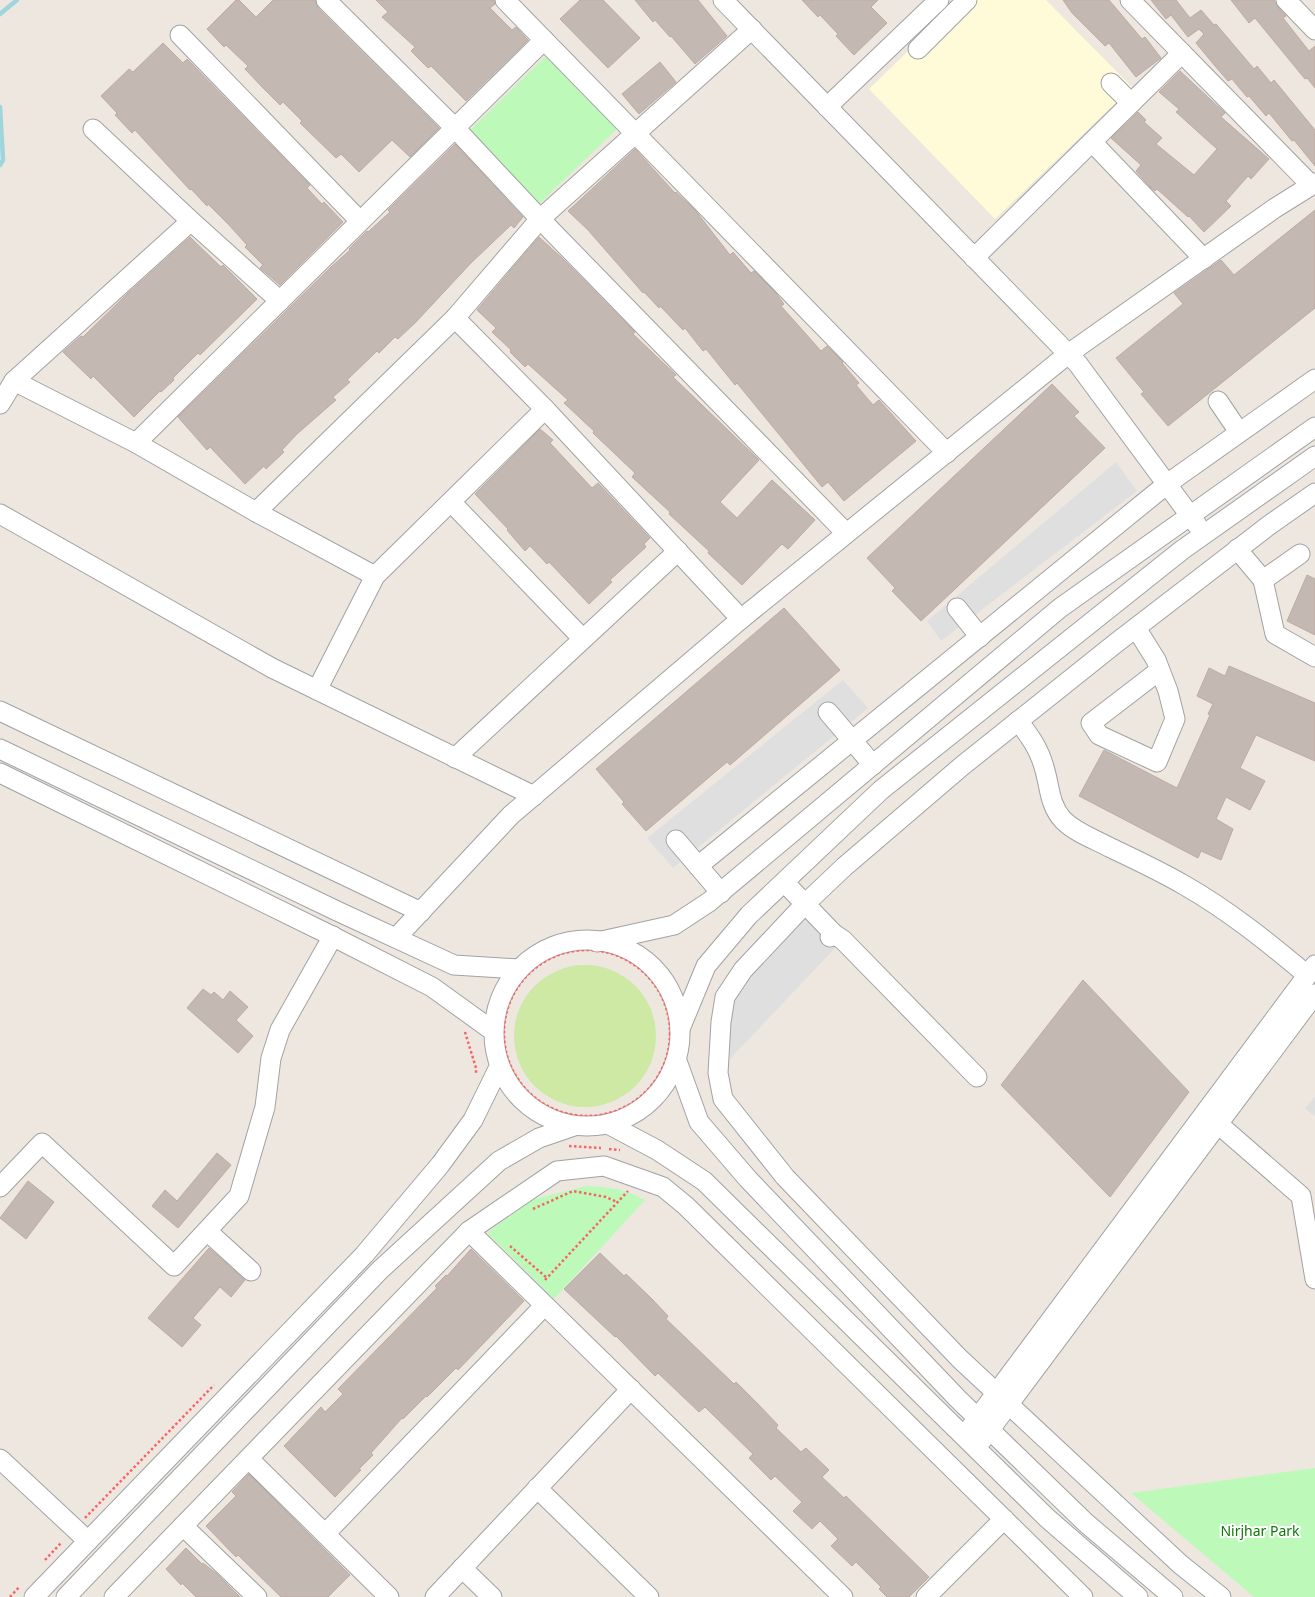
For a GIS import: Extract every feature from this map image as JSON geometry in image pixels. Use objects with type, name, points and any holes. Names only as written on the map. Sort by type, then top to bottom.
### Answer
[{"type":"street","points":[[326,0],[455,128],[540,219],[846,533]]},
{"type":"street","points":[[505,0],[947,452]]},
{"type":"street","points":[[723,0],[1078,364],[1204,534]]},
{"type":"street","points":[[918,49],[967,0]]},
{"type":"street","points":[[396,938],[511,815],[741,618],[1068,354],[1275,208],[1313,184],[1130,0]]},
{"type":"street","points":[[1286,0],[1315,30]]},
{"type":"street","points":[[827,107],[934,5],[946,21]]},
{"type":"street","points":[[256,512],[455,318],[540,219],[752,29]]},
{"type":"street","points":[[180,35],[360,221]]},
{"type":"street","points":[[136,443],[544,40]]},
{"type":"street","points":[[974,258],[1182,53]]},
{"type":"street","points":[[1111,83],[1131,102]]},
{"type":"street","points":[[93,129],[280,301]]},
{"type":"street","points":[[1092,142],[1204,258]]},
{"type":"street","points":[[0,404],[14,381],[191,221]]},
{"type":"street","points":[[455,318],[545,409],[741,618]]},
{"type":"street","points":[[698,866],[1167,484],[1315,379]]},
{"type":"street","points":[[14,381],[136,443],[256,512],[375,576]]},
{"type":"street","points":[[1218,402],[1239,432]]},
{"type":"street","points":[[317,690],[375,576],[545,409]]},
{"type":"street","points":[[597,942],[674,925],[709,902],[1060,608],[1315,428]]},
{"type":"street","points":[[680,1029],[706,966],[749,915],[881,790],[1182,550],[1315,456]]},
{"type":"street","points":[[1221,1597],[1180,1564],[960,1359],[785,1177],[752,1138],[723,1099],[718,1073],[721,1022],[726,997],[743,970],[805,904],[859,854],[1018,721],[1238,549],[1315,493]]},
{"type":"street","points":[[1251,501],[1268,526]]},
{"type":"street","points":[[451,502],[583,639]]},
{"type":"street","points":[[0,514],[272,668],[534,796]]},
{"type":"street","points":[[1238,549],[1263,580],[1275,634],[1315,657]]},
{"type":"street","points":[[455,758],[678,551]]},
{"type":"street","points":[[1263,580],[1300,554]]},
{"type":"street","points":[[958,608],[980,636]]},
{"type":"street","points":[[1136,628],[1156,660],[1160,670],[1175,719],[1157,762],[1099,735],[1091,723],[1160,670]]},
{"type":"street","points":[[0,711],[420,912]]},
{"type":"street","points":[[828,712],[874,765]]},
{"type":"street","points":[[970,1442],[1211,1118],[1311,970],[1185,886],[1080,832],[1064,820],[1054,807],[1047,787],[1045,768],[1036,744],[1018,721]]},
{"type":"street","points":[[0,748],[454,965],[519,969]]},
{"type":"street","points":[[0,773],[432,987],[493,1031]]},
{"type":"street","points":[[676,840],[721,892]]},
{"type":"street","points":[[784,882],[832,935],[843,940],[977,1077]]},
{"type":"street","points":[[0,1187],[42,1143],[174,1266],[239,1196],[265,1107],[271,1058],[280,1030],[332,936]]},
{"type":"street","points":[[66,1597],[380,1270],[499,1161],[539,1138],[574,1126],[608,1124],[638,1112],[656,1097],[669,1079],[680,1045],[680,1029],[670,992],[649,963],[619,946],[588,940],[566,942],[538,953],[519,969],[507,984],[500,999],[493,1031],[499,1066],[518,1096],[541,1114],[556,1122],[574,1126]]},
{"type":"street","points":[[1211,1118],[1315,994]]},
{"type":"street","points":[[676,1061],[699,1122],[748,1179],[983,1424],[1086,1523],[1173,1597]]},
{"type":"street","points":[[34,1597],[364,1255],[440,1165],[473,1120],[499,1066]]},
{"type":"street","points":[[1211,1118],[1301,1196],[1315,1279]]},
{"type":"street","points":[[608,1124],[657,1150],[704,1181],[1125,1593]]},
{"type":"street","points":[[114,1597],[468,1231],[557,1171],[604,1166],[663,1187],[686,1206],[1083,1597]]},
{"type":"street","points":[[686,1206],[704,1181]]},
{"type":"street","points":[[207,1231],[251,1270]]},
{"type":"street","points":[[468,1231],[843,1597]]},
{"type":"street","points":[[839,1274],[859,1256]]},
{"type":"street","points":[[325,1534],[544,1306]]},
{"type":"street","points":[[435,1597],[630,1389]]},
{"type":"street","points":[[249,1458],[389,1597]]},
{"type":"street","points":[[0,1460],[88,1542]]},
{"type":"street","points":[[537,1488],[643,1595]]},
{"type":"street","points":[[926,1597],[1004,1519]]},
{"type":"street","points":[[183,1526],[257,1597]]},
{"type":"street","points":[[462,1568],[492,1597]]},
{"type":"path","points":[[586,950],[612,954],[636,966],[655,985],[667,1009],[670,1029],[669,1050],[662,1070],[651,1087],[635,1101],[617,1111],[597,1116],[576,1116],[556,1110],[537,1100],[522,1086],[509,1063],[503,1037],[506,1010],[518,986],[536,967],[560,954],[586,950]]},
{"type":"path","points":[[462,1027],[472,1052],[476,1068],[476,1080]]},
{"type":"path","points":[[525,1213],[573,1191],[606,1197],[618,1202]]},
{"type":"path","points":[[503,1240],[546,1279],[628,1192]]},
{"type":"path","points":[[81,1522],[216,1383]]},
{"type":"shaded area","points":[[961,0],[1046,0],[1132,87],[995,219],[869,89]]},
{"type":"shaded area","points":[[1116,462],[1137,491],[941,641],[927,621]]},
{"type":"shaded area","points":[[843,680],[868,708],[673,868],[647,838]]},
{"type":"shaded area","points":[[806,911],[838,945],[730,1059],[726,1029],[739,984]]},
{"type":"shaded area","points":[[1315,1096],[1315,1116],[1305,1109]]},
{"type":"green space","points":[[547,55],[618,128],[536,207],[465,135]]},
{"type":"green space","points":[[585,965],[599,966],[612,970],[625,977],[635,986],[644,996],[651,1009],[655,1022],[655,1050],[651,1063],[644,1076],[635,1086],[625,1095],[612,1102],[599,1106],[585,1107],[571,1106],[558,1102],[545,1095],[535,1086],[526,1076],[519,1063],[515,1050],[514,1036],[515,1022],[519,1009],[526,996],[535,986],[545,977],[558,970],[571,966]]},
{"type":"green space","points":[[586,1186],[617,1189],[645,1200],[554,1299],[487,1233],[531,1200]]},
{"type":"green space","name":"Nirjhar Park","points":[[1315,1468],[1315,1597],[1254,1597],[1131,1493]]},
{"type":"building","points":[[236,0],[239,0],[256,17],[273,0],[315,0],[318,8],[439,128],[410,157],[392,140],[359,172],[341,154],[336,158],[300,123],[302,121],[283,102],[280,105],[263,88],[245,69],[248,66],[226,45],[224,47],[207,29]]},
{"type":"building","points":[[376,0],[494,0],[495,4],[490,8],[512,30],[516,27],[528,40],[466,101],[431,66],[428,68],[411,51],[415,47],[382,17],[388,12]]},
{"type":"building","points":[[580,0],[603,0],[640,38],[608,68],[560,19]]},
{"type":"building","points":[[635,0],[698,0],[727,36],[695,64],[655,20],[653,22]]},
{"type":"building","points":[[802,0],[878,0],[871,7],[887,23],[854,55],[836,36],[838,34]]},
{"type":"building","points":[[1063,0],[1109,0],[1142,39],[1145,37],[1161,58],[1136,77],[1109,43],[1105,46],[1072,13]]},
{"type":"building","points":[[1151,0],[1176,0],[1190,18],[1201,10],[1214,25],[1216,24],[1254,69],[1257,66],[1271,83],[1274,80],[1315,130],[1315,166],[1269,113],[1266,116],[1232,79],[1228,81],[1215,66],[1196,43],[1204,34],[1199,29],[1188,37],[1171,15],[1166,19]]},
{"type":"building","points":[[1231,0],[1274,0],[1286,16],[1283,18],[1309,51],[1315,46],[1315,88],[1307,78],[1305,79],[1255,18],[1249,23]]},
{"type":"building","points":[[163,43],[183,63],[187,59],[310,185],[307,188],[322,204],[324,202],[343,222],[280,285],[260,268],[263,265],[245,247],[247,245],[229,225],[208,204],[207,206],[190,190],[135,130],[132,133],[101,96],[129,69],[133,72]]},
{"type":"building","points":[[660,62],[676,82],[639,114],[622,94]]},
{"type":"building","points":[[1180,71],[1225,113],[1221,117],[1269,159],[1251,179],[1248,176],[1226,201],[1231,206],[1204,232],[1189,216],[1157,189],[1155,191],[1151,188],[1136,171],[1141,165],[1111,138],[1138,112],[1146,120],[1144,122],[1162,138],[1156,144],[1194,175],[1217,149],[1176,112],[1179,109],[1159,92]]},
{"type":"building","points":[[455,144],[523,217],[514,228],[511,225],[471,263],[398,339],[395,337],[379,353],[377,351],[347,380],[350,382],[333,397],[336,400],[297,434],[282,450],[284,452],[266,469],[264,466],[245,484],[210,447],[207,450],[178,417],[350,250],[367,231],[390,212],[388,210]]},
{"type":"building","points":[[635,149],[675,193],[695,210],[730,255],[733,252],[751,273],[754,271],[775,292],[784,304],[781,306],[821,351],[827,346],[843,362],[859,383],[856,385],[873,405],[879,400],[916,441],[844,501],[828,482],[822,487],[737,383],[735,385],[706,349],[703,351],[685,328],[683,330],[660,306],[659,308],[643,293],[588,230],[568,211]]},
{"type":"building","points":[[1315,210],[1315,308],[1168,426],[1141,394],[1144,392],[1116,358],[1183,304],[1174,293],[1221,260],[1234,275]]},
{"type":"building","points":[[190,237],[221,267],[223,265],[257,299],[200,355],[198,353],[173,378],[174,380],[134,417],[93,376],[91,379],[63,352],[81,336],[83,337]]},
{"type":"building","points":[[539,237],[635,332],[633,334],[676,375],[673,377],[759,460],[720,502],[737,518],[772,480],[815,520],[788,549],[782,544],[742,585],[669,514],[670,512],[632,477],[635,473],[564,403],[568,400],[528,364],[525,367],[510,352],[511,350],[492,332],[496,328],[477,310]]},
{"type":"building","points":[[1052,384],[1079,412],[1074,416],[1105,448],[921,621],[892,591],[895,588],[867,558]]},
{"type":"building","points":[[540,429],[553,440],[550,443],[592,488],[598,483],[650,538],[644,544],[646,547],[610,580],[612,582],[589,604],[549,562],[547,564],[530,546],[525,551],[508,529],[475,494]]},
{"type":"building","points":[[1307,575],[1315,579],[1315,635],[1287,621]]},
{"type":"building","points":[[784,608],[840,670],[730,765],[727,762],[646,831],[622,804],[624,802],[596,769]]},
{"type":"building","points":[[1229,666],[1315,703],[1315,761],[1256,735],[1240,768],[1265,781],[1250,810],[1226,797],[1216,819],[1233,829],[1221,860],[1201,851],[1198,858],[1079,796],[1104,750],[1177,788],[1210,715],[1208,714],[1213,704],[1197,696],[1209,668],[1225,676]]},
{"type":"building","points":[[1083,980],[1189,1092],[1110,1197],[1001,1085]]},
{"type":"building","points":[[203,989],[211,995],[214,992],[223,1000],[230,991],[248,1007],[236,1020],[253,1036],[238,1053],[187,1008]]},
{"type":"building","points":[[217,1153],[231,1165],[178,1228],[152,1206],[165,1190],[177,1201]]},
{"type":"building","points":[[28,1181],[54,1202],[26,1239],[0,1218]]},
{"type":"building","points":[[209,1248],[245,1280],[231,1297],[220,1287],[193,1318],[201,1325],[182,1347],[148,1318]]},
{"type":"building","points":[[471,1249],[524,1301],[458,1370],[456,1368],[427,1397],[402,1418],[371,1453],[373,1455],[359,1469],[361,1470],[335,1497],[284,1446],[321,1407],[325,1412],[343,1394],[338,1389],[437,1288],[435,1286],[447,1276]]},
{"type":"building","points":[[600,1253],[652,1299],[668,1316],[666,1319],[734,1384],[736,1382],[778,1425],[776,1428],[801,1452],[806,1448],[829,1470],[822,1477],[844,1498],[846,1496],[929,1577],[909,1597],[887,1597],[879,1589],[881,1587],[856,1562],[852,1566],[831,1546],[838,1539],[820,1521],[812,1529],[793,1511],[802,1502],[775,1476],[771,1480],[749,1458],[753,1454],[705,1407],[699,1412],[658,1373],[655,1376],[616,1336],[564,1289]]},
{"type":"building","points":[[249,1474],[350,1575],[328,1597],[281,1597],[238,1555],[236,1557],[206,1526],[236,1496],[232,1492]]},
{"type":"building","points":[[186,1548],[202,1564],[217,1574],[240,1597],[196,1597],[182,1583],[181,1585],[166,1569]]},
{"type":"waterway","points":[[0,14],[17,0]]},
{"type":"waterway","points":[[0,107],[3,160],[0,165]]}]
